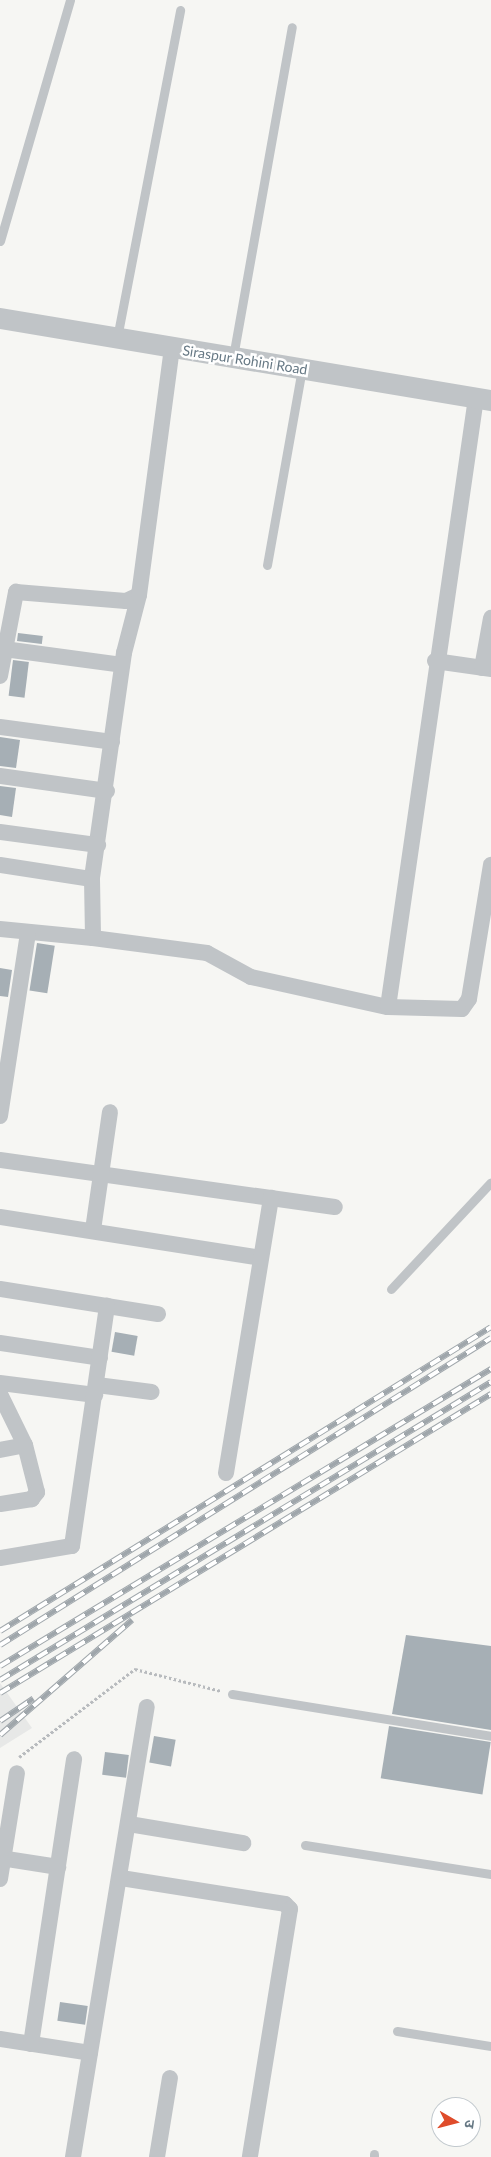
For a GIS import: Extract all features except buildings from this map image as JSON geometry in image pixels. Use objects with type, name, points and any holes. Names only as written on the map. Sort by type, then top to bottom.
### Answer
[{"type":"street","name":"Siraspur Rohini Road","points":[[0,318],[484,399]]},
{"type":"street","points":[[93,938],[92,879],[107,791],[122,665],[139,595],[172,348]]},
{"type":"street","points":[[388,1007],[435,661],[484,399]]},
{"type":"street","points":[[0,676],[3,643],[16,592],[126,601],[139,595]]},
{"type":"street","points":[[435,661],[487,669],[491,618]]},
{"type":"street","points":[[3,643],[122,665]]},
{"type":"street","points":[[0,727],[112,742]]},
{"type":"street","points":[[0,776],[107,791]]},
{"type":"street","points":[[0,832],[98,845]]},
{"type":"street","points":[[0,865],[92,879]]},
{"type":"street","points":[[0,929],[93,938],[207,953],[251,977],[388,1007],[451,1011],[468,1004],[491,865]]},
{"type":"street","points":[[0,1116],[5,1056],[28,933]]},
{"type":"street","points":[[93,1230],[110,1112]]},
{"type":"street","points":[[0,1160],[335,1207]]},
{"type":"street","points":[[226,1473],[271,1198]]},
{"type":"street","points":[[0,1217],[93,1230],[261,1258]]},
{"type":"street","points":[[0,1289],[158,1314]]},
{"type":"street","points":[[0,1558],[72,1546],[107,1306]]},
{"type":"street","points":[[0,1343],[100,1358]]},
{"type":"street","points":[[0,1384],[152,1392]]},
{"type":"street","points":[[0,1394],[25,1445],[37,1496],[0,1504]]},
{"type":"street","points":[[0,1450],[25,1445]]},
{"type":"street","points":[[73,2157],[121,1878],[147,1707]]},
{"type":"street","points":[[31,2044],[74,1759]]},
{"type":"street","points":[[0,1879],[17,1773]]},
{"type":"street","points":[[129,1824],[243,1843]]},
{"type":"street","points":[[2,1858],[58,1867]]},
{"type":"street","points":[[121,1878],[285,1904],[290,1910],[250,2157]]},
{"type":"street","points":[[0,2039],[90,2053]]},
{"type":"street","points":[[157,2157],[170,2078]]},
{"type":"lane","points":[[0,241],[70,0]]},
{"type":"lane","points":[[117,338],[180,10]]},
{"type":"lane","points":[[233,358],[292,27]]},
{"type":"lane","points":[[267,565],[302,369]]},
{"type":"lane","points":[[391,1289],[491,1182]]},
{"type":"lane","points":[[232,1694],[491,1736]]},
{"type":"lane","points":[[305,1845],[491,1874]]},
{"type":"lane","points":[[396,2031],[491,2046]]},
{"type":"path","points":[[27,1754],[135,1670],[232,1694]]},
{"type":"shaded area","points":[[0,1683],[32,1728],[0,1748]]},
{"type":"railway","points":[[0,1631],[491,1327]]},
{"type":"railway","points":[[0,1645],[491,1338]]},
{"type":"railway","points":[[0,1666],[491,1369]]},
{"type":"railway","points":[[0,1680],[491,1382]]},
{"type":"railway","points":[[0,1693],[491,1394]]},
{"type":"railway","points":[[0,1735],[132,1620]]},
{"type":"railway","points":[[0,1721],[33,1699]]}]
